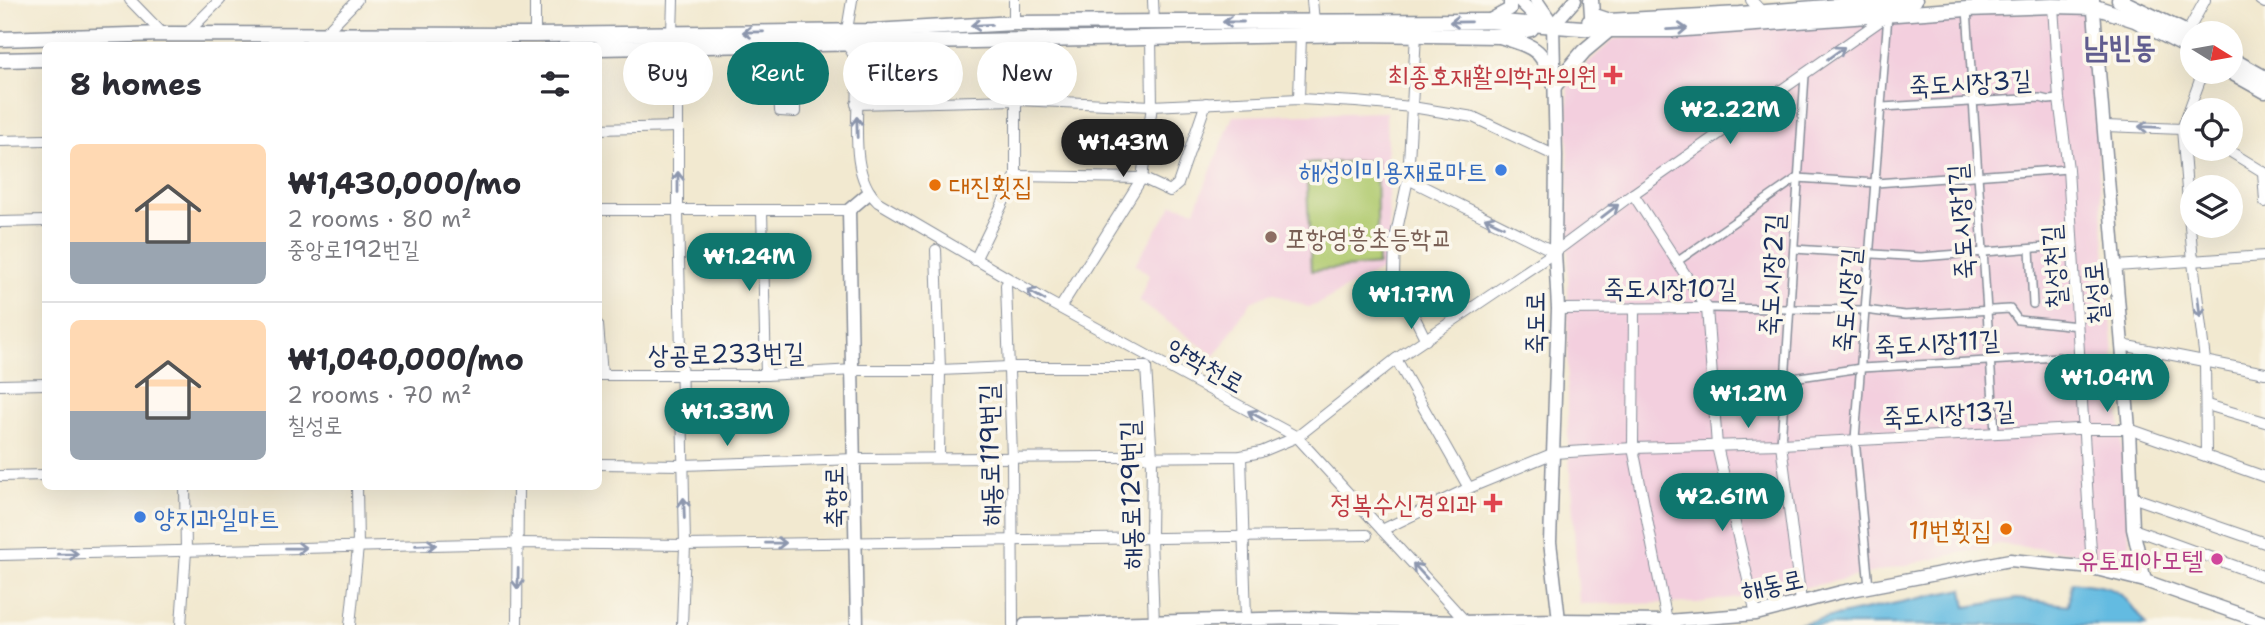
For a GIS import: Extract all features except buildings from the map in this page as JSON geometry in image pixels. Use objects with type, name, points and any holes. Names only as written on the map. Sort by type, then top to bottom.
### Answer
[{"type":"main road","points":[[1488,21],[1510,9],[1510,0]]},
{"type":"main road","points":[[1519,0],[1534,15],[1553,25]]},
{"type":"main road","points":[[1536,0],[1553,25]]},
{"type":"main road","points":[[1553,25],[1574,0]]},
{"type":"main road","points":[[846,36],[1499,36],[1553,25],[1591,0],[1592,15],[1609,25],[1858,2],[1967,9],[2094,4],[2135,20],[2180,43]]},
{"type":"main road","points":[[0,39],[163,34],[324,34],[512,40],[535,35],[675,40],[780,40],[1014,23],[1154,22],[1488,21],[1672,30],[1890,6],[1915,0]]},
{"type":"main road","points":[[2119,0],[2180,29]]},
{"type":"main road","name":"칠성로","points":[[2094,4],[2129,429],[2133,529],[2145,582]]},
{"type":"main road","name":"죽도로","points":[[1553,25],[1558,309],[1550,542],[1559,622]]},
{"type":"main road","points":[[1499,36],[1535,48],[1546,62],[1555,85],[1609,25]]},
{"type":"main road","points":[[602,48],[675,40]]},
{"type":"main road","points":[[0,60],[42,59]]},
{"type":"main road","points":[[2244,66],[2265,78]]},
{"type":"main road","points":[[2244,79],[2265,91]]},
{"type":"main road","points":[[849,210],[873,198]]},
{"type":"main road","name":"축항로","points":[[849,210],[856,459],[857,625]]},
{"type":"main road","name":"해동로","points":[[1025,625],[1154,624],[1298,618],[1466,622],[1667,621],[1756,614],[1869,587],[2010,560],[2092,568],[2145,582],[2265,623]]},
{"type":"street","points":[[130,0],[163,34]]},
{"type":"street","points":[[186,34],[220,0]]},
{"type":"street","points":[[324,34],[357,0]]},
{"type":"street","points":[[535,0],[535,35]]},
{"type":"street","points":[[673,0],[678,127],[685,545],[682,625]]},
{"type":"street","points":[[849,42],[846,36],[852,0]]},
{"type":"street","points":[[1014,0],[1014,23]]},
{"type":"street","points":[[1153,0],[1154,22]]},
{"type":"street","points":[[1312,0],[1314,22]]},
{"type":"street","points":[[1751,0],[1762,12]]},
{"type":"street","points":[[2196,21],[2205,0]]},
{"type":"street","points":[[2260,0],[2265,3]]},
{"type":"street","points":[[602,464],[1241,456],[1261,452],[1297,436],[1396,359],[1555,252],[1633,194],[1805,75],[1890,6]]},
{"type":"street","name":"죽도시장길","points":[[1869,587],[1855,439],[1890,6]]},
{"type":"street","name":"칠성천길","points":[[2053,6],[2059,99],[2068,169],[2092,568]]},
{"type":"street","name":"죽도시장1길","points":[[1967,9],[1995,432]]},
{"type":"street","points":[[1299,99],[1301,34]]},
{"type":"street","points":[[1416,34],[1408,179],[1395,239],[1394,276],[1426,340]]},
{"type":"street","points":[[1060,308],[1142,178],[1152,106],[1151,37]]},
{"type":"street","points":[[780,40],[784,105],[795,106],[795,112],[780,111],[780,40]]},
{"type":"street","name":"죽도시장2길","points":[[1801,602],[1781,444],[1805,75]]},
{"type":"street","points":[[1077,103],[1152,106],[1299,99],[1412,107],[1473,117],[1556,156]]},
{"type":"street","name":"죽도시장3길","points":[[1882,107],[2059,99]]},
{"type":"street","points":[[1016,176],[1142,178],[1170,191],[1178,184],[1206,103]]},
{"type":"street","points":[[856,105],[858,155],[873,198]]},
{"type":"street","points":[[975,260],[1016,176],[1016,105]]},
{"type":"street","points":[[2105,126],[2180,131]]},
{"type":"street","points":[[602,129],[678,127]]},
{"type":"street","points":[[0,141],[42,140]]},
{"type":"street","points":[[2243,160],[2264,173],[2265,202]]},
{"type":"street","points":[[2189,161],[2193,262],[2205,360],[2206,456]]},
{"type":"street","points":[[1678,261],[1797,178],[1876,183],[2068,169]]},
{"type":"street","points":[[1408,179],[1555,252]]},
{"type":"street","points":[[1633,194],[1707,308],[1717,446],[1756,614]]},
{"type":"street","name":"양학천로","points":[[873,198],[1060,308],[1297,436],[1466,622]]},
{"type":"street","points":[[602,210],[849,210]]},
{"type":"street","points":[[762,211],[766,375]]},
{"type":"street","points":[[0,222],[42,221]]},
{"type":"street","points":[[1794,249],[1921,257],[2073,245]]},
{"type":"street","points":[[2030,249],[2033,304]]},
{"type":"street","points":[[936,250],[940,370],[939,458]]},
{"type":"street","points":[[2116,266],[2265,256]]},
{"type":"street","name":"해동로119번길","points":[[1006,285],[1012,457],[1013,625]]},
{"type":"street","points":[[1634,308],[1633,448],[1667,621]]},
{"type":"street","name":"죽도시장10길","points":[[1558,309],[1791,308],[1866,310],[1905,315],[2010,309],[2018,320],[2078,326]]},
{"type":"street","points":[[2122,345],[2265,373]]},
{"type":"street","name":"죽도시장11길","points":[[1786,379],[1861,368],[2058,357]]},
{"type":"street","points":[[1396,359],[1469,488]]},
{"type":"street","points":[[854,370],[1009,367]]},
{"type":"street","name":"양학천로","points":[[1009,367],[1146,367]]},
{"type":"street","name":"해동로129번길","points":[[1146,367],[1152,457],[1150,538],[1154,624]]},
{"type":"street","name":"상공로233번길","points":[[602,375],[766,375],[854,370]]},
{"type":"street","points":[[0,385],[42,384]]},
{"type":"street","points":[[2207,405],[2265,422]]},
{"type":"street","name":"죽도시장13길","points":[[1382,530],[1469,488],[1555,453],[1633,448],[1781,444],[1995,432],[2129,429],[2265,477]]},
{"type":"street","points":[[1241,456],[1246,620]]},
{"type":"street","points":[[0,476],[42,475]]},
{"type":"street","points":[[181,625],[186,551],[185,490]]},
{"type":"street","points":[[350,625],[358,547],[357,490]]},
{"type":"street","points":[[517,625],[518,490]]},
{"type":"street","points":[[2132,497],[2265,543]]},
{"type":"street","points":[[2133,529],[2265,577]]},
{"type":"street","points":[[0,555],[518,542],[685,545],[1367,535]]},
{"type":"shaded area","points":[[2090,11],[2099,173],[2131,560],[2000,544],[1813,586],[1698,603],[1579,604],[1568,440],[1568,81],[1614,39],[1878,15]]},
{"type":"shaded area","name":"포항영흥초등학교","points":[[1386,112],[1390,265],[1316,305],[1308,307],[1272,293],[1251,302],[1215,356],[1139,301],[1149,275],[1135,264],[1173,204],[1195,210],[1233,116]]},
{"type":"green space","points":[[1376,160],[1378,265],[1311,271],[1306,164]]},
{"type":"water","points":[[2072,582],[2109,588],[2123,596],[2146,625],[1793,625],[1963,589],[1966,607],[2016,599],[2068,605]]},
{"type":"place","name":"최종호재활의학과의원","points":[[1613,75]]},
{"type":"place","name":"해성이미용재료마트","points":[[1501,170]]},
{"type":"place","name":"대진횟집","points":[[935,185]]},
{"type":"place","name":"포항영흥초등학교","points":[[1271,237]]},
{"type":"place","name":"정복수신경외과","points":[[1493,503]]},
{"type":"place","name":"양지과일마트","points":[[140,517]]},
{"type":"place","name":"11번횟집","points":[[2006,529]]},
{"type":"place","name":"유토피아모텔","points":[[2217,559]]},
{"type":"district","name":"남빈동","points":[[2120,46]]}]
